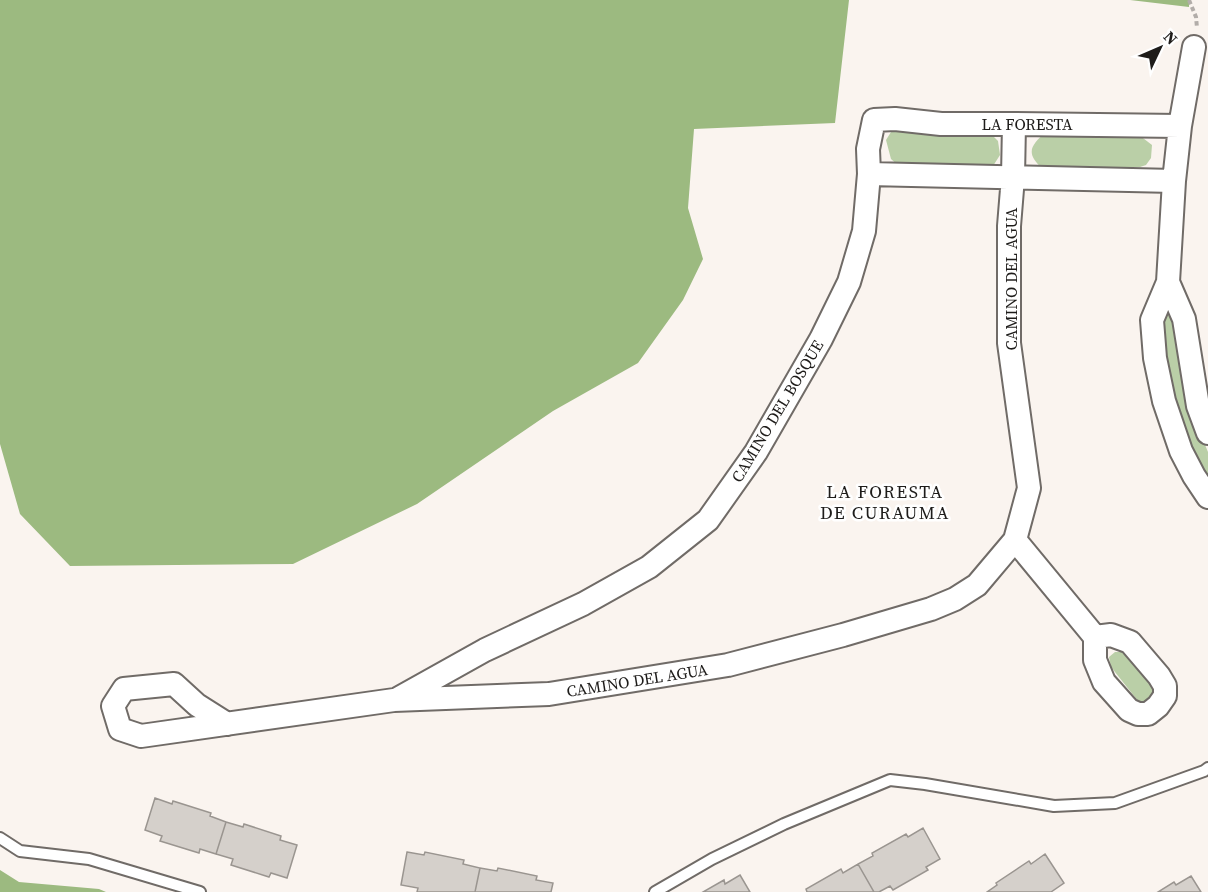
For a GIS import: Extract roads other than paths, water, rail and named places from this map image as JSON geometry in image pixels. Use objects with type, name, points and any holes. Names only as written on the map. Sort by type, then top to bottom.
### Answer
[{"type":"street","points":[[1194,46],[1180,126],[1168,282],[1152,320],[1155,358],[1164,401],[1181,451],[1208,497]]},
{"type":"street","name":"LA FORESTA","points":[[874,120],[895,119],[940,124],[1180,126]]},
{"type":"street","name":"CAMINO DEL BOSQUE","points":[[394,700],[485,650],[583,604],[649,567],[708,520],[756,453],[822,339],[849,282],[864,231],[869,174],[868,149],[874,120]]},
{"type":"street","name":"CAMINO DEL AGUA","points":[[226,724],[394,700],[549,694],[728,665],[931,609],[955,599],[976,585],[1015,540],[1029,488],[1009,343],[1009,226],[1014,124]]},
{"type":"street","points":[[869,174],[1174,181]]},
{"type":"street","points":[[1168,282],[1184,319],[1197,406],[1208,434]]},
{"type":"street","points":[[1015,540],[1095,637]]},
{"type":"lane","points":[[655,892],[712,859],[784,824],[890,780],[1054,806],[1115,803],[1208,768]]},
{"type":"lane","points":[[0,838],[20,851],[89,859],[200,892]]},
{"type":"district","name":"LA FORESTA DE CURAUMA","points":[[885,502]]}]
